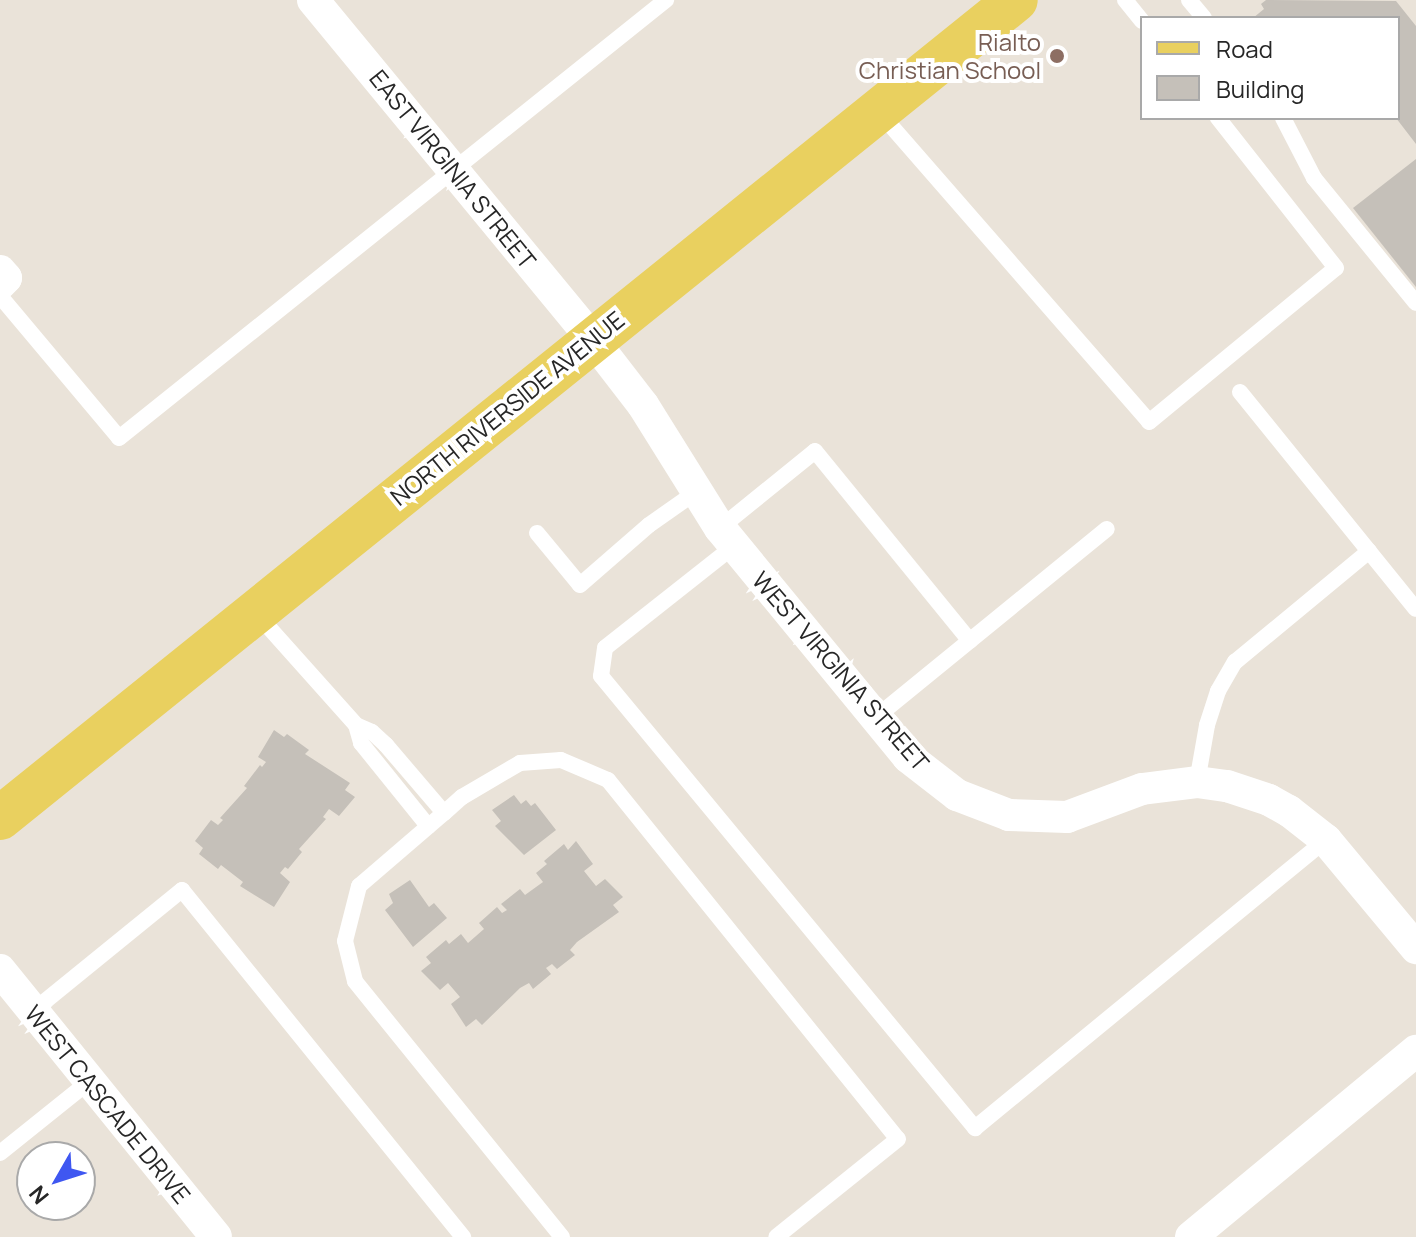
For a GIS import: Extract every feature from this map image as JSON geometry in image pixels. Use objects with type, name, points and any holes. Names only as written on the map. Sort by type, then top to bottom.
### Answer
[{"type":"main road","name":"NORTH RIVERSIDE AVENUE","points":[[0,818],[1016,0]]},
{"type":"street","name":"EAST VIRGINIA STREET","points":[[320,2],[592,339]]},
{"type":"street","name":"WEST VIRGINIA STREET","points":[[592,339],[643,405],[727,537],[908,757],[957,795],[1009,815],[1067,817],[1142,789],[1197,782],[1227,786],[1269,800],[1289,811],[1326,840],[1416,948]]},
{"type":"street","name":"WEST CASCADE DRIVE","points":[[0,970],[216,1237]]},
{"type":"street","points":[[1191,1237],[1416,1051]]},
{"type":"lane","points":[[2,282],[119,438],[666,0]]},
{"type":"lane","points":[[1125,0],[1140,19]]},
{"type":"lane","points":[[1189,0],[1202,16]]},
{"type":"lane","points":[[878,111],[1149,422],[1336,268],[1220,120]]},
{"type":"lane","points":[[1284,120],[1314,178],[1416,303]]},
{"type":"lane","points":[[1240,392],[1416,609]]},
{"type":"lane","points":[[970,641],[815,451],[727,537],[605,648],[601,676],[975,1128],[1326,840]]},
{"type":"lane","points":[[537,533],[580,585],[649,525],[696,492]]},
{"type":"lane","points":[[875,718],[1107,529]]},
{"type":"lane","points":[[1197,782],[1207,725],[1218,691],[1235,662],[1369,551]]},
{"type":"lane","points":[[255,611],[356,725],[372,732],[386,745],[444,813]]},
{"type":"lane","points":[[356,725],[361,743],[428,826]]},
{"type":"lane","points":[[562,1237],[355,981],[345,941],[359,886],[428,826],[520,763],[561,760],[608,780],[898,1139],[776,1237]]},
{"type":"lane","points":[[33,1011],[182,890],[463,1237]]},
{"type":"lane","points":[[0,1153],[90,1081]]},
{"type":"building","points":[[1266,0],[1396,1],[1416,26],[1416,144],[1398,120],[1400,120],[1400,16],[1255,16],[1264,9],[1261,4]]},
{"type":"building","points":[[1416,159],[1416,287],[1353,208]]},
{"type":"building","points":[[274,730],[284,737],[287,734],[309,750],[305,754],[350,783],[345,790],[355,797],[339,816],[329,809],[323,817],[326,819],[299,849],[302,852],[288,869],[285,867],[280,873],[290,882],[274,907],[240,886],[243,882],[221,865],[218,869],[199,854],[203,848],[195,841],[211,820],[218,825],[223,820],[220,818],[247,788],[244,786],[260,765],[262,767],[266,762],[258,757]]},
{"type":"building","points":[[514,795],[521,804],[526,800],[531,806],[535,803],[556,830],[524,855],[495,826],[501,821],[492,810]]},
{"type":"building","points":[[576,841],[593,864],[584,871],[596,886],[605,879],[623,897],[613,905],[619,912],[577,942],[570,950],[575,955],[557,969],[552,964],[546,968],[551,974],[533,989],[529,983],[520,988],[482,1025],[476,1019],[466,1027],[451,1004],[460,997],[448,983],[440,990],[421,971],[431,963],[426,957],[446,940],[449,944],[461,934],[468,943],[484,929],[479,923],[497,907],[502,913],[507,910],[501,904],[520,889],[525,895],[543,882],[536,873],[547,864],[544,861],[564,844],[568,850]]},
{"type":"building","points":[[410,880],[429,907],[434,903],[447,918],[413,947],[385,910],[393,903],[389,894]]},
{"type":"place","name":"Rialto Christian School","points":[[1057,56]]}]
